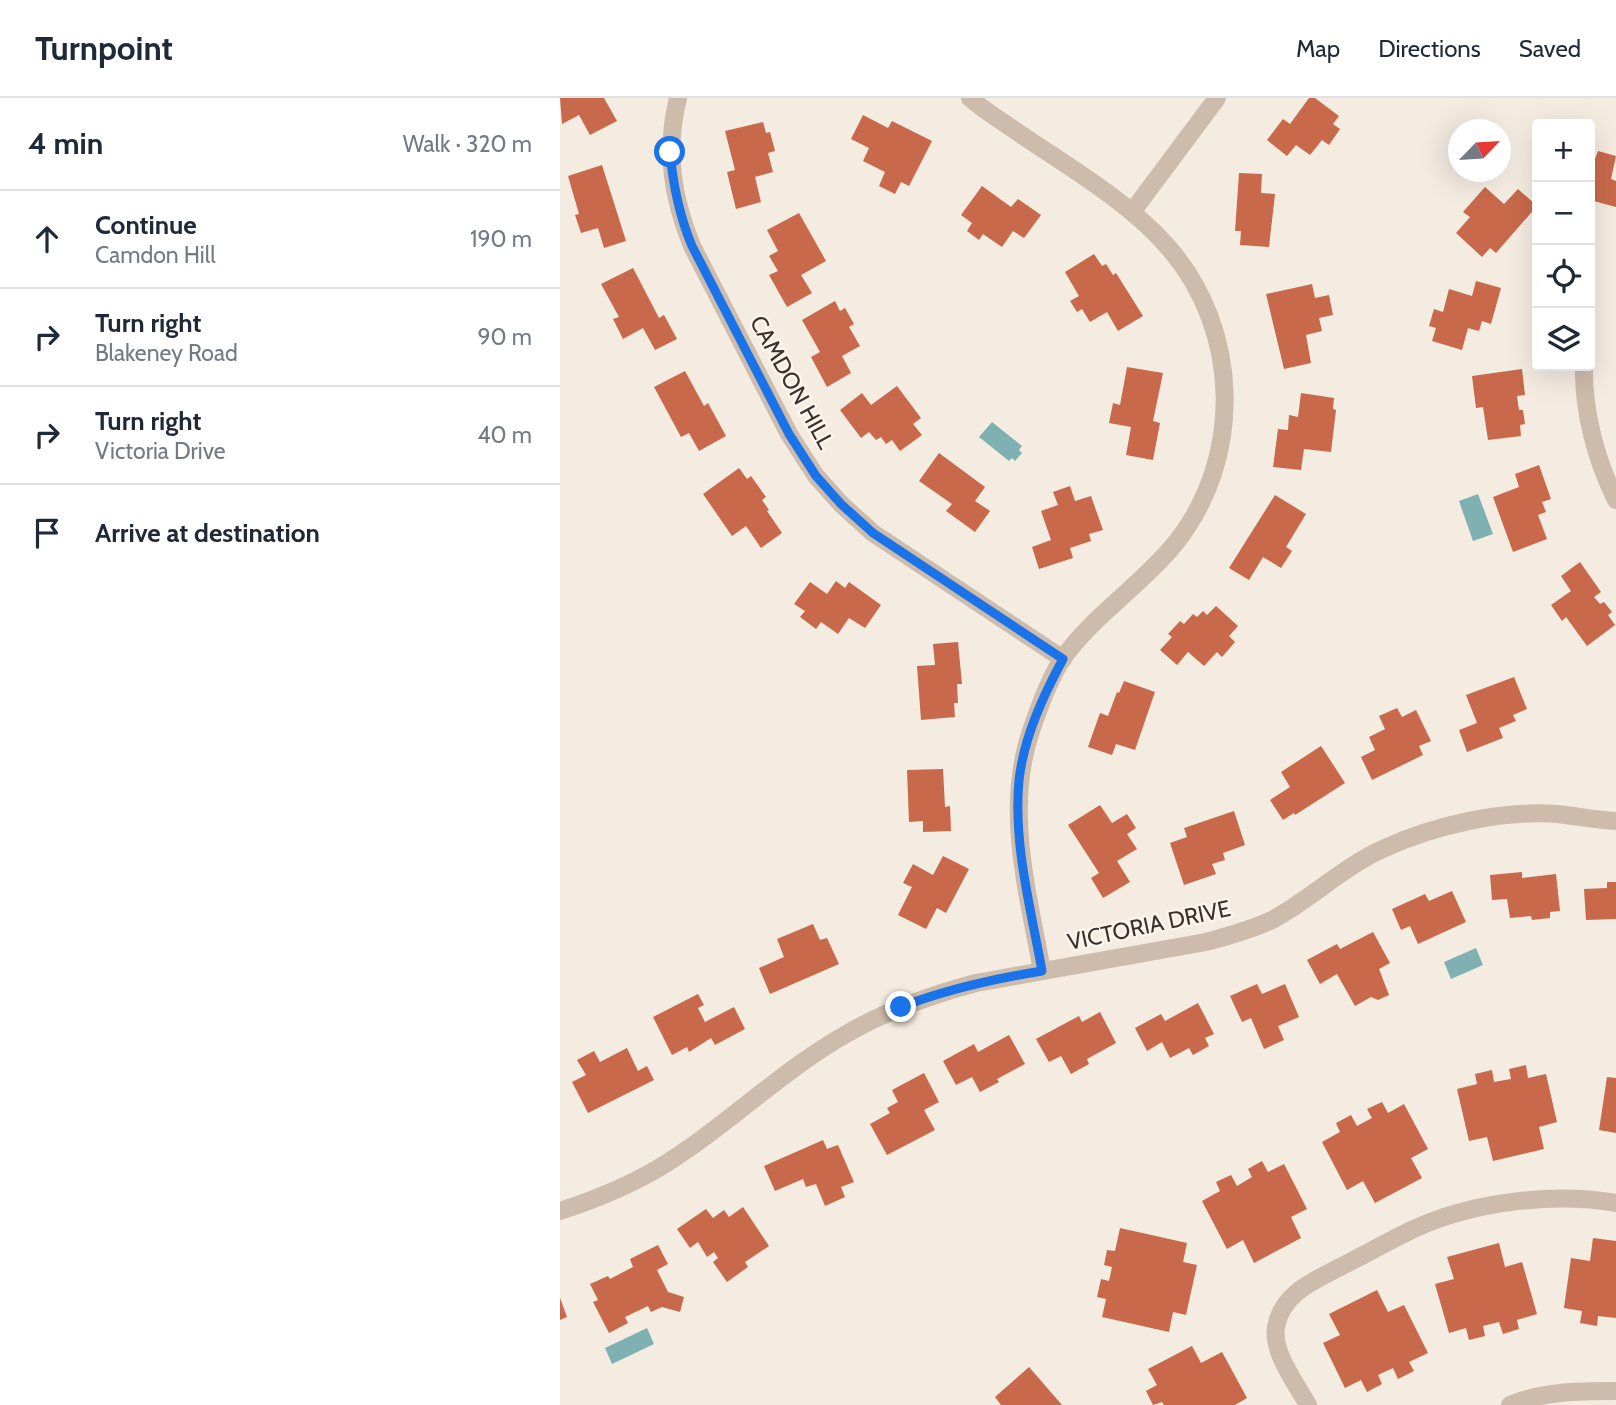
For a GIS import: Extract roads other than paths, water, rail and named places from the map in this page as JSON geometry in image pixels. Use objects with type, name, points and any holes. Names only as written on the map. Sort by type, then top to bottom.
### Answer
[{"type":"street","name":"CAMDON HILL","points":[[678,98],[672,120],[670,152],[673,186],[681,220],[789,434],[816,476],[841,504],[873,533],[1063,659]]},
{"type":"street","points":[[970,98],[1132,212],[1169,248],[1194,283],[1212,321],[1223,362],[1226,394],[1221,447],[1209,486],[1192,522],[1172,547],[1103,614],[1063,659],[1045,694],[1030,733],[1020,778],[1018,823],[1042,971]]},
{"type":"street","points":[[1132,212],[1216,98]]},
{"type":"street","points":[[1584,371],[1591,430],[1608,484],[1616,500]]},
{"type":"street","name":"VICTORIA DRIVE","points":[[560,1211],[617,1190],[658,1168],[808,1059],[847,1034],[901,1007],[938,993],[976,983],[1206,942],[1237,934],[1272,919],[1384,848],[1441,828],[1498,817],[1555,814],[1616,821]]},
{"type":"street","points":[[1308,1405],[1278,1349],[1276,1329],[1282,1307],[1302,1287],[1418,1227],[1478,1208],[1543,1199],[1616,1203]]},
{"type":"street","points":[[1510,1405],[1524,1399],[1568,1391],[1616,1391]]},
{"type":"water","points":[[992,422],[1022,446],[1019,450],[1022,453],[1015,461],[1012,458],[1009,461],[979,437]]},
{"type":"water","points":[[1478,494],[1493,534],[1473,541],[1459,501]]},
{"type":"water","points":[[1476,948],[1483,965],[1451,979],[1444,962]]},
{"type":"water","points":[[647,1328],[654,1344],[612,1364],[605,1348]]}]
